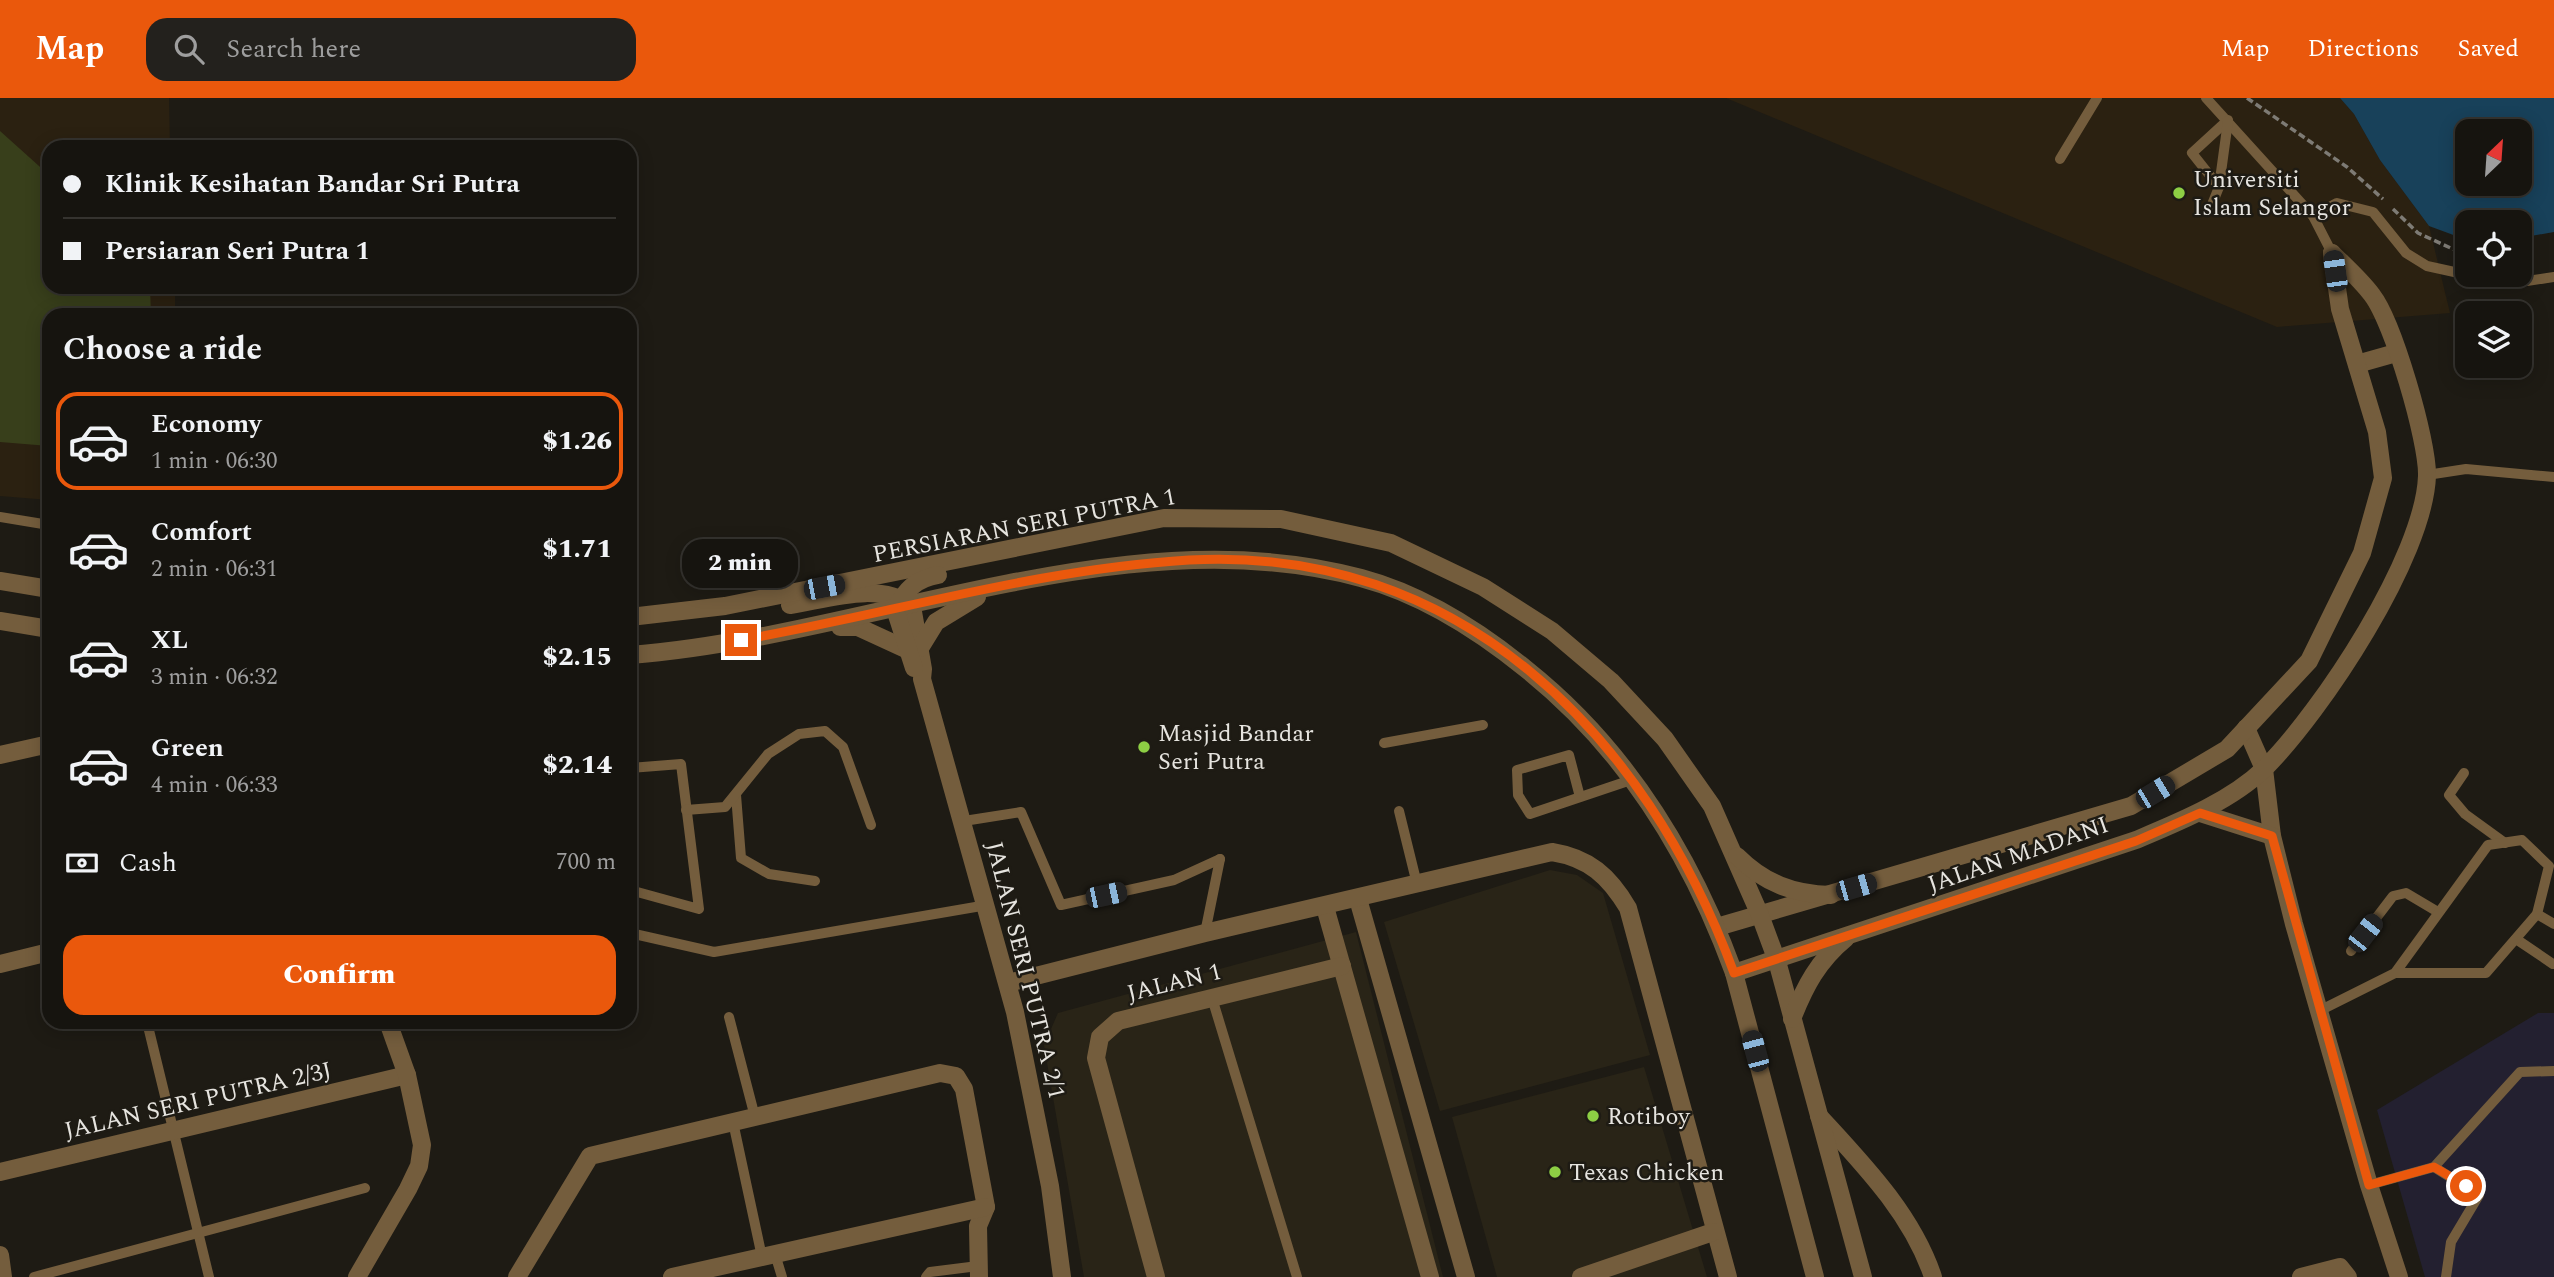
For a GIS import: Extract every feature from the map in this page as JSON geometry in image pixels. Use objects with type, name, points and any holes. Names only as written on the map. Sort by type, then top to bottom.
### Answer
[{"type":"street","name":"JALAN MADANI","points":[[1734,973],[2136,841],[2200,813],[2264,769],[2334,683],[2356,648],[2404,557],[2423,509],[2427,475],[2423,435],[2396,352],[2374,296],[2332,253]]},
{"type":"street","name":"JALAN MADANI","points":[[1717,927],[2131,806],[2227,749],[2309,661],[2362,554],[2384,478],[2377,432],[2340,309],[2332,253]]},
{"type":"street","points":[[2357,364],[2396,352]]},
{"type":"street","name":"PERSIARAN SERI PUTRA 1","points":[[637,616],[725,606],[1164,518],[1281,519],[1391,543],[1483,587],[1552,631],[1611,681],[1665,738],[1712,806],[1760,915],[1777,961],[1863,1277]]},
{"type":"street","points":[[903,604],[912,584],[925,577],[993,564],[1018,549]]},
{"type":"street","points":[[637,655],[665,653],[817,626],[903,604],[1094,570],[1190,560],[1278,562],[1362,578],[1435,608],[1497,645],[1550,688],[1607,745],[1634,779],[1669,833],[1717,927],[1734,973],[1815,1277]]},
{"type":"street","points":[[0,581],[42,588]]},
{"type":"street","points":[[817,626],[858,627],[914,649],[936,622],[993,588]]},
{"type":"street","points":[[725,606],[768,608],[870,593],[903,604]]},
{"type":"street","name":"JALAN SERI PUTRA 2/1","points":[[903,604],[914,649],[916,673],[922,679],[1008,984],[1050,1186],[1062,1277]]},
{"type":"street","points":[[0,621],[42,628]]},
{"type":"street","points":[[2246,728],[2264,769],[2272,836],[2369,1185],[2399,1277]]},
{"type":"street","points":[[0,755],[42,746]]},
{"type":"street","points":[[2200,813],[2272,836]]},
{"type":"street","points":[[1732,851],[1748,867],[1783,888],[1802,894],[1831,895]]},
{"type":"street","points":[[1008,984],[1205,933],[1552,852],[1574,856],[1597,868],[1616,887],[1628,908],[1713,1232],[1728,1277]]},
{"type":"street","points":[[1358,899],[1466,1277]]},
{"type":"street","points":[[1325,907],[1430,1277]]},
{"type":"street","points":[[1792,1019],[1812,973],[1826,954],[1846,938]]},
{"type":"street","points":[[0,964],[42,955]]},
{"type":"street","name":"JALAN 1","points":[[1156,1277],[1096,1058],[1100,1037],[1118,1021],[1342,966]]},
{"type":"street","points":[[357,1277],[419,1166],[422,1145],[407,1075],[391,1029]]},
{"type":"street","points":[[517,1277],[590,1156],[940,1073],[956,1076],[964,1089],[986,1207],[978,1226],[978,1272]]},
{"type":"street","name":"JALAN SERI PUTRA 2/3J","points":[[0,1171],[175,1133],[407,1075]]},
{"type":"street","points":[[1819,1116],[1881,1184],[1925,1254],[1933,1277]]},
{"type":"street","points":[[672,1277],[986,1207]]},
{"type":"street","points":[[1581,1277],[1613,1272],[1713,1232]]},
{"type":"street","points":[[0,1255],[3,1277]]},
{"type":"street","points":[[2301,1277],[2340,1268],[2348,1277]]},
{"type":"lane","points":[[2060,159],[2098,98]]},
{"type":"lane","points":[[2206,98],[2313,216],[2332,253]]},
{"type":"lane","points":[[2219,187],[2192,153],[2228,120]]},
{"type":"lane","points":[[2211,207],[2219,187],[2228,120]]},
{"type":"lane","points":[[2313,216],[2337,203],[2373,212],[2406,253],[2427,266],[2455,272]]},
{"type":"lane","points":[[2532,280],[2554,277]]},
{"type":"lane","points":[[2427,475],[2466,469],[2554,477]]},
{"type":"lane","points":[[0,517],[42,524]]},
{"type":"lane","points":[[1384,743],[1483,725]]},
{"type":"lane","points":[[687,810],[724,807],[768,754],[799,734],[825,731],[843,747],[871,825]]},
{"type":"lane","points":[[1580,797],[1569,755],[1517,770],[1518,795],[1530,814],[1634,779]]},
{"type":"lane","points":[[637,767],[681,764],[699,909],[637,892]]},
{"type":"lane","points":[[2464,773],[2449,795],[2465,814],[2505,843]]},
{"type":"lane","points":[[736,794],[741,858],[769,874],[815,881]]},
{"type":"lane","points":[[1399,811],[1416,884]]},
{"type":"lane","points":[[964,821],[1021,812],[1061,905],[1174,880],[1220,859],[1205,933]]},
{"type":"lane","points":[[2319,1011],[2395,973],[2486,973],[2537,914],[2550,878],[2549,866],[2522,841],[2488,845],[2395,973]]},
{"type":"lane","points":[[2351,951],[2393,896],[2406,893],[2438,912]]},
{"type":"lane","points":[[637,935],[713,952],[987,905]]},
{"type":"lane","points":[[2537,914],[2554,924]]},
{"type":"lane","points":[[2516,939],[2553,964]]},
{"type":"lane","points":[[1212,998],[1297,1277]]},
{"type":"lane","points":[[729,1017],[755,1117]]},
{"type":"lane","points":[[149,1029],[209,1277]]},
{"type":"lane","points":[[2369,1185],[2434,1167],[2521,1072],[2554,1071]]},
{"type":"lane","points":[[733,1122],[769,1255],[782,1277]]},
{"type":"lane","points":[[2434,1167],[2479,1195],[2451,1242],[2446,1277]]},
{"type":"lane","points":[[34,1277],[199,1235],[365,1188]]},
{"type":"lane","points":[[926,1277],[930,1272],[978,1272]]},
{"type":"path","points":[[2247,98],[2347,167],[2418,233],[2455,250]]},
{"type":"shaded area","points":[[0,98],[169,98],[170,140],[42,140],[42,294],[175,294],[175,308],[42,308],[42,499],[0,496]]},
{"type":"shaded area","name":"Universiti Islam Selangor","points":[[1726,98],[2340,98],[2354,114],[2380,160],[2429,226],[2450,313],[2277,327]]},
{"type":"shaded area","points":[[1550,870],[1577,875],[1603,893],[1650,1055],[1440,1111],[1384,922]]},
{"type":"shaded area","points":[[1356,932],[1443,1277],[1084,1277],[1044,1045],[1058,1013]]},
{"type":"shaded area","points":[[2538,1013],[2554,1013],[2554,1277],[2425,1277],[2377,1110]]},
{"type":"shaded area","points":[[1644,1067],[1707,1277],[1497,1277],[1452,1117]]},
{"type":"green space","points":[[0,131],[42,169],[42,294],[150,294],[151,308],[42,308],[42,445],[0,442]]},
{"type":"water","points":[[2340,98],[2554,98],[2554,232],[2532,236],[2532,210],[2455,210],[2455,236],[2429,226],[2380,160],[2354,114]]},
{"type":"place","name":"Universiti Islam Selangor","points":[[2179,193]]},
{"type":"place","name":"Masjid Bandar Seri Putra","points":[[1144,747]]},
{"type":"place","name":"Rotiboy","points":[[1593,1116]]},
{"type":"place","name":"Texas Chicken","points":[[1555,1172]]},
{"type":"route","points":[[741,640],[1094,570],[1190,560],[1278,562],[1362,578],[1435,608],[1497,645],[1550,688],[1607,745],[1634,779],[1669,833],[1717,927],[1734,973],[2136,841],[2200,813],[2224,820],[2272,836],[2294,924],[2369,1185],[2434,1167],[2466,1186]]}]
